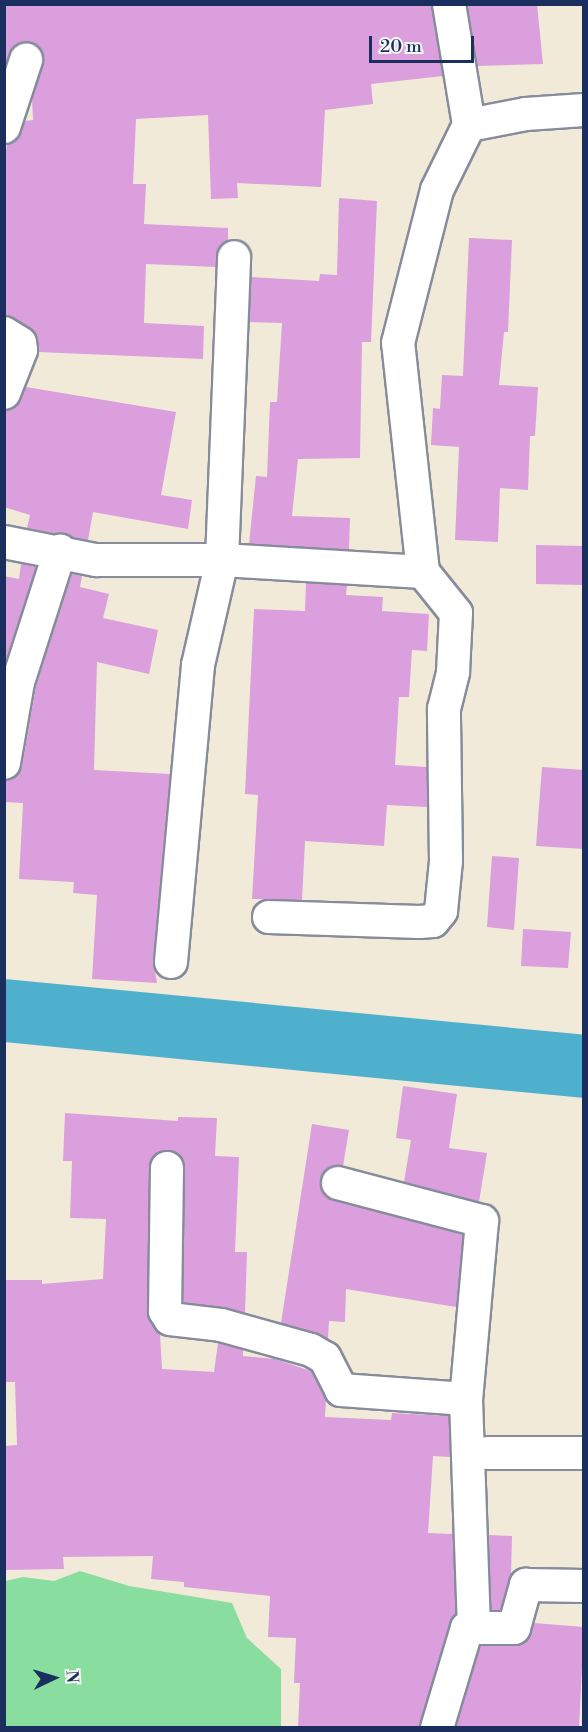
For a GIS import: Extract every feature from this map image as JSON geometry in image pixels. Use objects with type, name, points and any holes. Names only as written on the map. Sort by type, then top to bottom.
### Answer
[{"type":"street","points":[[269,917],[419,922],[434,921],[441,911],[446,861],[444,709],[453,672],[456,614],[423,572],[398,343],[437,190],[469,125],[450,4]]},
{"type":"street","points":[[4,127],[26,60]]},
{"type":"street","points":[[469,125],[526,114],[584,110]]},
{"type":"street","points":[[171,962],[198,665],[222,560],[234,256]]},
{"type":"street","points":[[4,333],[20,343],[21,351],[4,393]]},
{"type":"street","points":[[4,542],[60,551],[96,560],[222,560],[423,572]]},
{"type":"street","points":[[4,763],[18,682],[60,551]]},
{"type":"street","points":[[167,1168],[165,1311],[170,1319],[221,1325],[311,1350],[325,1358],[341,1390],[466,1399]]},
{"type":"street","points":[[338,1183],[483,1221],[466,1399],[474,1625]]},
{"type":"street","points":[[488,1453],[584,1453]]},
{"type":"street","points":[[437,1728],[464,1632],[474,1625],[514,1628],[525,1585],[584,1586]]},
{"type":"green space","points":[[80,1571],[129,1586],[232,1603],[247,1638],[281,1669],[281,1727],[5,1727],[5,1581],[23,1577],[54,1581]]},
{"type":"building","points":[[4,4],[431,4],[443,76],[371,84],[373,104],[325,110],[321,187],[237,183],[238,198],[211,199],[208,115],[136,119],[133,184],[146,184],[144,224],[228,228],[228,241],[219,248],[216,267],[146,264],[144,323],[204,326],[203,359],[38,352],[35,333],[4,315],[4,160],[7,145],[16,140],[25,121],[33,120],[32,98],[44,57],[39,48],[22,43],[14,47],[4,66]]},
{"type":"building","points":[[467,4],[537,4],[543,64],[477,66]]},
{"type":"building","points":[[339,198],[377,201],[371,342],[362,342],[360,458],[298,459],[292,516],[350,518],[349,550],[249,544],[256,476],[267,477],[270,402],[277,402],[282,323],[249,322],[251,277],[319,281],[320,274],[337,275]]},
{"type":"building","points":[[469,238],[512,240],[508,332],[504,332],[499,385],[538,387],[535,436],[530,436],[528,490],[500,488],[498,542],[455,540],[459,447],[431,445],[433,408],[440,409],[442,375],[463,376]]},
{"type":"building","points":[[26,387],[176,412],[161,495],[192,500],[188,529],[93,512],[88,540],[27,528],[30,515],[4,507],[4,411],[16,407]]},
{"type":"building","points":[[536,545],[584,546],[584,585],[536,584]]},
{"type":"building","points":[[21,564],[36,567],[4,665],[4,576],[19,579]]},
{"type":"building","points":[[72,574],[82,576],[80,587],[109,594],[103,618],[158,630],[149,674],[97,662],[94,770],[170,774],[153,960],[157,983],[92,979],[97,895],[73,893],[74,882],[19,879],[23,803],[4,802],[4,780],[17,775],[22,767],[36,686]]},
{"type":"building","points":[[306,583],[347,585],[346,595],[383,597],[382,611],[429,614],[427,651],[412,650],[409,697],[399,697],[395,765],[427,767],[427,807],[387,805],[384,846],[305,841],[302,900],[252,899],[258,795],[245,794],[254,609],[305,611]]},
{"type":"building","points":[[542,767],[584,770],[584,849],[536,846]]},
{"type":"building","points":[[492,856],[519,858],[514,930],[487,927]]},
{"type":"building","points":[[523,929],[571,932],[568,968],[521,966]]},
{"type":"building","points":[[403,1086],[457,1094],[449,1148],[487,1153],[479,1202],[404,1182],[411,1140],[396,1138]]},
{"type":"building","points":[[65,1113],[178,1121],[178,1117],[217,1118],[215,1156],[239,1157],[235,1252],[247,1252],[245,1313],[183,1302],[185,1168],[177,1153],[168,1150],[151,1159],[147,1311],[160,1334],[162,1369],[214,1372],[218,1343],[243,1350],[243,1356],[275,1359],[311,1371],[326,1399],[325,1417],[391,1420],[392,1413],[449,1416],[450,1457],[433,1456],[428,1533],[453,1534],[456,1614],[420,1728],[298,1728],[300,1683],[294,1683],[296,1638],[268,1637],[270,1596],[184,1587],[184,1582],[151,1579],[153,1556],[63,1557],[64,1569],[4,1570],[4,1446],[17,1445],[15,1382],[4,1382],[4,1280],[42,1280],[42,1284],[103,1279],[106,1219],[70,1218],[72,1161],[63,1161]]},
{"type":"building","points":[[312,1124],[349,1130],[343,1166],[333,1166],[321,1178],[326,1196],[463,1235],[456,1307],[346,1289],[345,1322],[329,1321],[328,1339],[281,1323]]},
{"type":"building","points":[[489,1535],[512,1536],[511,1576],[500,1610],[491,1610]]},
{"type":"building","points":[[534,1623],[584,1627],[579,1728],[456,1728],[480,1646],[524,1643]]},
{"type":"waterway","points":[[4,1010],[584,1066]]}]
